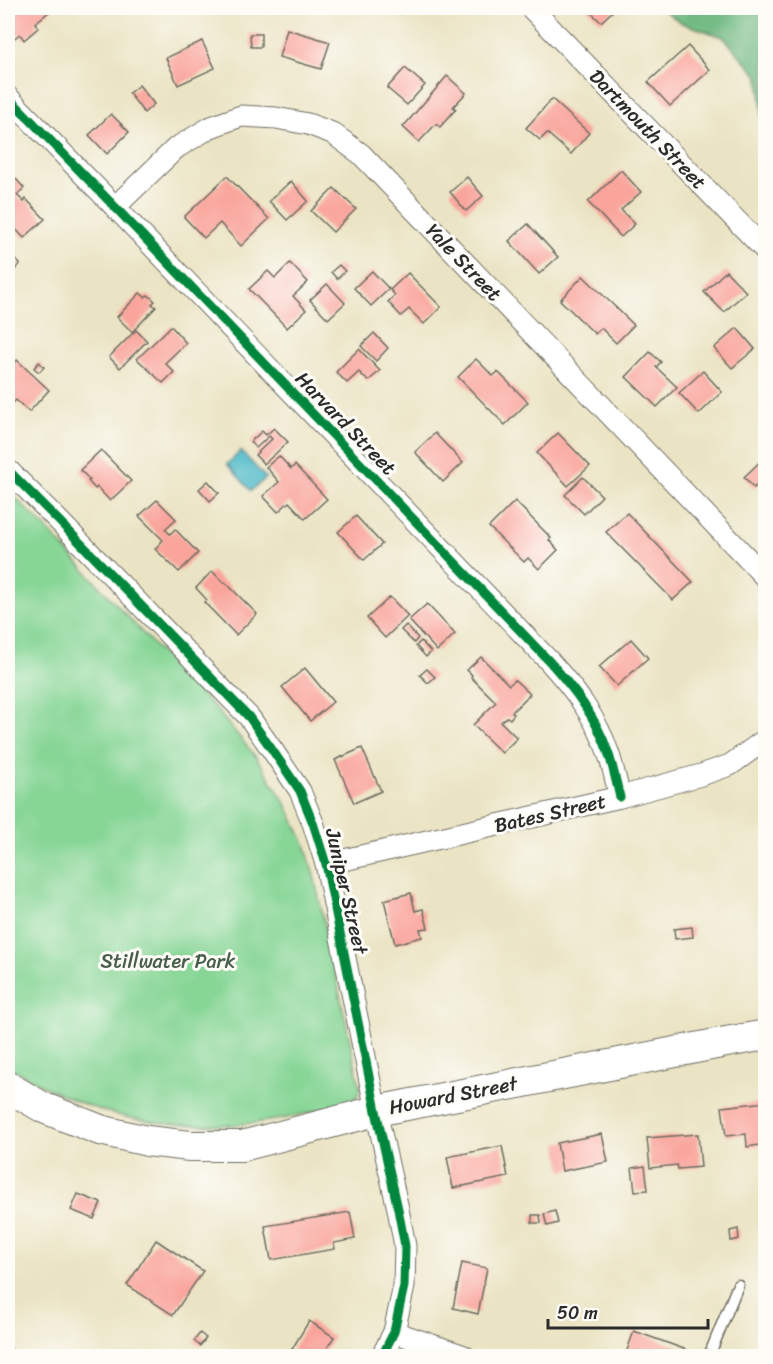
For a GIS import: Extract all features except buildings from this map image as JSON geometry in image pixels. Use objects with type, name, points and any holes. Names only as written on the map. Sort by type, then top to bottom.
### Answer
[{"type":"street","name":"Dartmouth Street","points":[[531,8],[765,251]]},
{"type":"street","name":"Harvard Street","points":[[8,97],[573,688],[591,714],[608,752],[620,797]]},
{"type":"street","name":"Yale Street","points":[[115,207],[176,148],[212,127],[241,116],[276,118],[308,124],[332,133],[361,154],[765,578]]},
{"type":"street","name":"Juniper Street","points":[[8,470],[249,717],[300,791],[326,864],[405,1246],[404,1286],[393,1332],[382,1356]]},
{"type":"street","name":"Bates Street","points":[[326,864],[620,797],[701,775],[730,765],[765,739]]},
{"type":"street","name":"Howard Street","points":[[8,1086],[44,1108],[100,1130],[147,1141],[190,1146],[242,1146],[376,1111],[765,1035]]},
{"type":"street","points":[[393,1332],[464,1356]]},
{"type":"lane","points":[[709,1356],[738,1285]]},
{"type":"green space","points":[[660,8],[762,8],[765,10],[765,128],[763,127],[759,77],[723,37],[682,23]]},
{"type":"green space","name":"Stillwater Park","points":[[8,491],[44,526],[215,708],[256,757],[286,804],[305,844],[314,876],[360,1087],[354,1099],[331,1107],[263,1122],[235,1125],[178,1124],[123,1116],[98,1109],[52,1090],[8,1066]]},
{"type":"water","points":[[241,451],[266,478],[251,491],[227,464]]},
{"type":"cycle path","points":[[8,97],[550,662],[591,715],[610,757],[620,797]]},
{"type":"cycle path","points":[[8,470],[249,717],[300,791],[326,864],[405,1246],[404,1286],[394,1332],[382,1356]]}]
